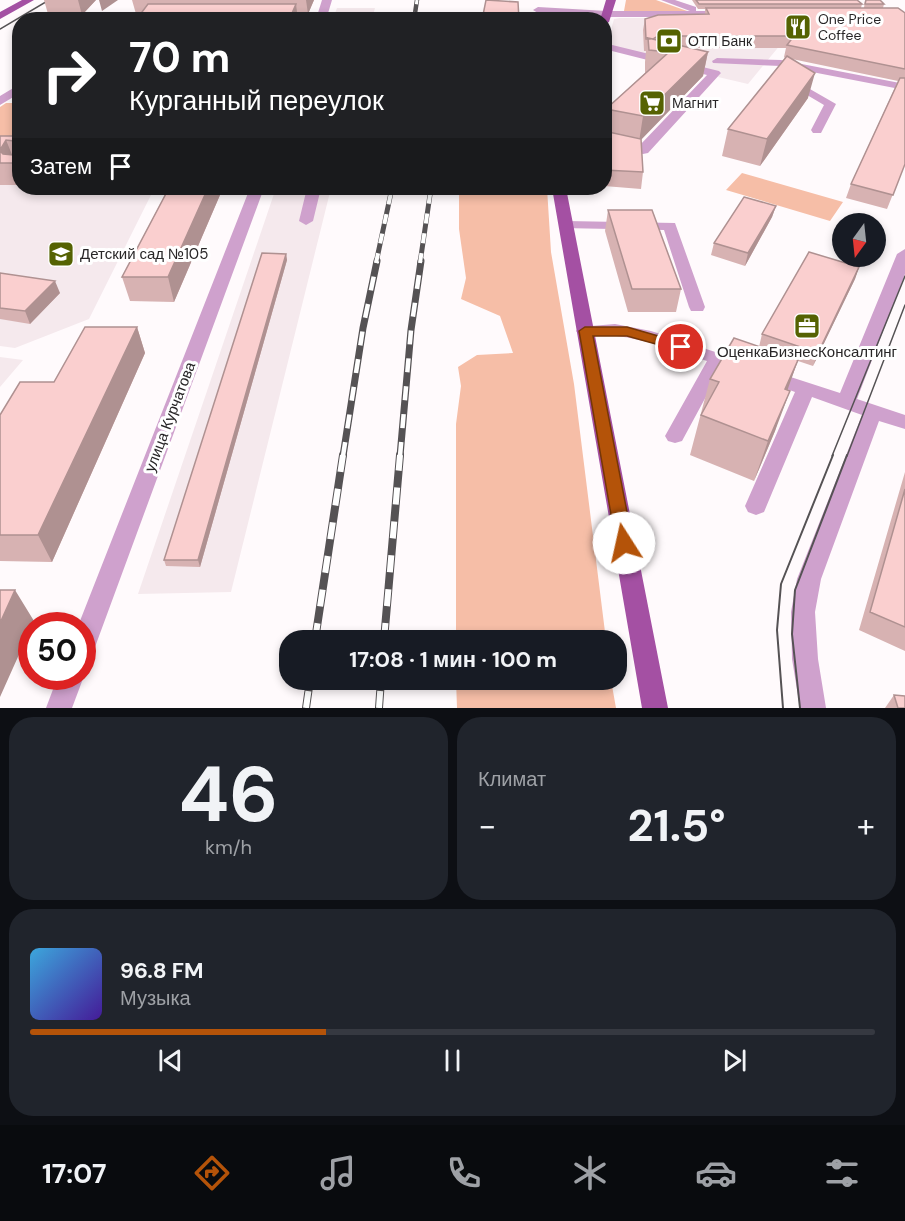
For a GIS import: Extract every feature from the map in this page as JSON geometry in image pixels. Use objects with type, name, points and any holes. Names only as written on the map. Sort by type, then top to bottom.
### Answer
[{"type":"main road","points":[[0,16],[29,0]]},
{"type":"main road","points":[[560,195],[655,708]]},
{"type":"street","points":[[666,0],[706,14]]},
{"type":"street","points":[[93,12],[99,6]]},
{"type":"street","points":[[538,10],[555,12]]},
{"type":"street","points":[[612,18],[730,14]]},
{"type":"street","points":[[612,48],[667,64],[716,67],[763,62],[782,63],[905,87]]},
{"type":"street","points":[[627,51],[676,53]]},
{"type":"street","points":[[716,67],[711,53],[776,53]]},
{"type":"street","points":[[763,62],[830,104],[817,130]]},
{"type":"street","points":[[612,143],[643,150],[716,67]]},
{"type":"street","name":"улица Курчатова","points":[[95,612],[254,195]]},
{"type":"street","points":[[306,221],[312,195]]},
{"type":"street","points":[[566,225],[670,226],[697,307]]},
{"type":"street","points":[[846,402],[905,254]]},
{"type":"street","points":[[585,331],[615,330],[645,335],[728,356],[806,388],[905,422]]},
{"type":"street","points":[[675,436],[728,356]]},
{"type":"street","points":[[756,506],[806,388]]},
{"type":"street","points":[[813,708],[805,659],[803,624],[807,590],[873,411]]},
{"type":"street","points":[[59,708],[66,690]]},
{"type":"shaded area","points":[[626,0],[656,0],[690,12],[624,11]]},
{"type":"shaded area","points":[[337,8],[375,8],[374,12],[336,12]]},
{"type":"shaded area","points":[[703,18],[781,44],[748,84],[718,77],[721,72],[666,61],[612,46],[614,19]]},
{"type":"shaded area","points":[[6,103],[12,103],[12,138],[0,138],[0,107]]},
{"type":"shaded area","points":[[742,173],[843,202],[835,213],[832,213],[830,221],[726,190]]},
{"type":"shaded area","name":"Детский сад №105","points":[[0,185],[12,185],[12,195],[151,195],[89,319],[15,348],[0,346]]},
{"type":"shaded area","points":[[274,195],[329,195],[231,592],[138,594]]},
{"type":"shaded area","points":[[459,195],[547,195],[551,252],[574,384],[605,630],[456,630],[456,424],[461,386],[458,367],[477,355],[513,353],[500,316],[461,299],[466,278],[459,229]]},
{"type":"shaded area","points":[[0,357],[23,360],[0,387]]},
{"type":"shaded area","points":[[456,690],[613,690],[616,708],[457,708]]},
{"type":"building","points":[[486,0],[518,2],[519,12],[484,12]]},
{"type":"building","points":[[696,0],[857,0],[862,4],[699,4]]},
{"type":"building","points":[[866,0],[880,0],[884,4],[865,4]]},
{"type":"building","points":[[148,4],[296,4],[292,12],[142,12]]},
{"type":"building","points":[[706,8],[898,8],[905,13],[905,69],[787,45],[794,36],[658,36],[646,39],[645,19],[658,15],[709,14]]},
{"type":"building","points":[[648,38],[708,52],[643,116],[612,110],[612,104],[669,52],[649,50]]},
{"type":"building","points":[[787,56],[815,73],[767,139],[728,129]]},
{"type":"building","points":[[900,78],[905,78],[905,164],[893,195],[851,184]]},
{"type":"building","points":[[612,133],[641,139],[643,172],[612,170]]},
{"type":"building","points":[[0,136],[12,136],[12,141],[6,140],[0,150]]},
{"type":"building","points":[[0,151],[3,154],[12,155],[12,163],[0,163]]},
{"type":"building","points":[[165,195],[205,195],[168,277],[122,277]]},
{"type":"building","points":[[744,197],[776,206],[748,253],[714,243]]},
{"type":"building","points":[[608,210],[652,210],[681,289],[632,289]]},
{"type":"building","points":[[809,252],[832,259],[832,267],[859,267],[818,353],[762,334]]},
{"type":"building","points":[[262,253],[286,254],[198,560],[164,560]]},
{"type":"building","points":[[0,273],[55,281],[25,311],[0,308]]},
{"type":"building","points":[[85,327],[137,327],[38,535],[0,535],[0,415],[20,382],[54,382]]},
{"type":"building","points":[[734,338],[798,360],[785,389],[790,391],[768,441],[701,415],[719,382],[710,379]]},
{"type":"building","points":[[905,489],[905,627],[870,612]]},
{"type":"building","points":[[0,590],[15,590],[0,623]]},
{"type":"building","points":[[894,695],[905,696],[905,708],[898,708]]},
{"type":"tram line","points":[[29,12],[49,0]]},
{"type":"tram line","points":[[0,29],[12,22]]},
{"type":"tram line","points":[[832,456],[905,276]]},
{"type":"tram line","points":[[847,456],[905,305]]},
{"type":"tram line","points":[[783,708],[777,630],[781,584],[833,455]]},
{"type":"tram line","points":[[800,708],[792,634],[795,590],[847,455]]},
{"type":"railway","points":[[415,12],[417,0]]},
{"type":"railway","points":[[376,263],[391,195]]},
{"type":"railway","points":[[420,263],[430,195]]},
{"type":"railway","points":[[343,456],[363,328],[377,261]]},
{"type":"railway","points":[[400,456],[411,330],[421,261]]},
{"type":"railway","points":[[317,630],[343,455]]},
{"type":"railway","points":[[385,630],[400,455]]},
{"type":"railway","points":[[306,708],[309,690]]},
{"type":"railway","points":[[379,708],[380,690]]},
{"type":"place","name":"One Price Coffee","points":[[798,27]]},
{"type":"place","name":"ОТП Банк","points":[[669,41]]},
{"type":"place","name":"Магнит","points":[[652,103]]},
{"type":"place","name":"Детский сад №105","points":[[61,254]]},
{"type":"place","name":"ОценкаБизнесКонсалтинг","points":[[807,326]]},
{"type":"route","points":[[624,543],[585,331],[615,330],[645,335],[681,347]]}]
